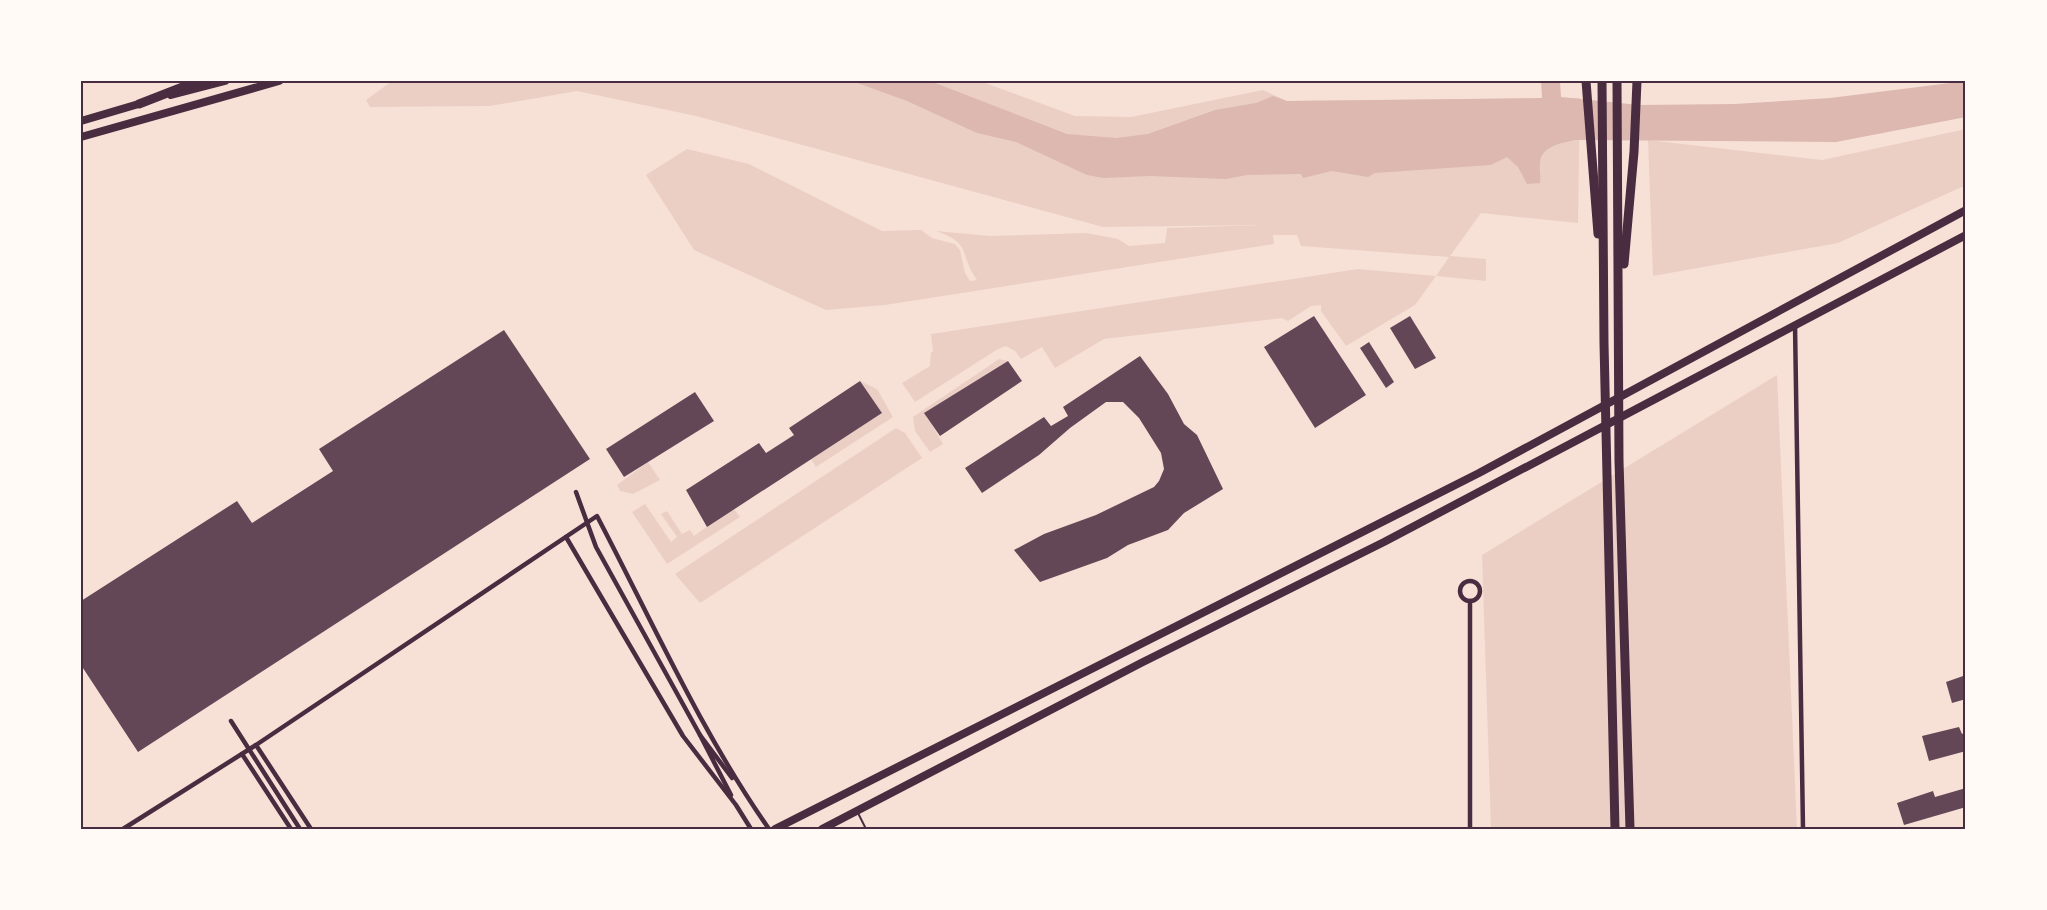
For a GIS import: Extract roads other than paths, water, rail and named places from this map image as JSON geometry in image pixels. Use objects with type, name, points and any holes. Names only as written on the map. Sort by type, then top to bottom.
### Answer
[{"type":"highway","points":[[139,104],[198,81]]},
{"type":"highway","points":[[1602,81],[1604,343],[1615,829]]},
{"type":"highway","points":[[1617,81],[1619,461],[1629,829]]},
{"type":"highway","points":[[1618,318],[1634,143],[1637,82]]},
{"type":"highway","points":[[1587,86],[1604,315]]},
{"type":"main road","points":[[81,121],[225,81]]},
{"type":"main road","points":[[81,137],[279,81]]},
{"type":"main road","points":[[775,829],[1479,473],[1966,210]]},
{"type":"main road","points":[[822,829],[1394,537],[1966,235]]},
{"type":"street","points":[[1795,324],[1803,829]]},
{"type":"street","points":[[576,492],[596,547],[751,829]]},
{"type":"street","points":[[123,829],[242,754],[597,516],[743,792]]},
{"type":"street","points":[[566,537],[683,736],[736,805]]},
{"type":"street","points":[[1472,581],[1480,587],[1480,594],[1476,599],[1470,601],[1464,599],[1460,590],[1462,584],[1472,581]]},
{"type":"street","points":[[1470,601],[1470,829]]},
{"type":"street","points":[[231,721],[300,829]]},
{"type":"street","points":[[700,735],[769,829]]},
{"type":"street","points":[[256,744],[311,829]]},
{"type":"street","points":[[242,754],[291,829]]},
{"type":"lane","points":[[857,811],[866,829]]}]
